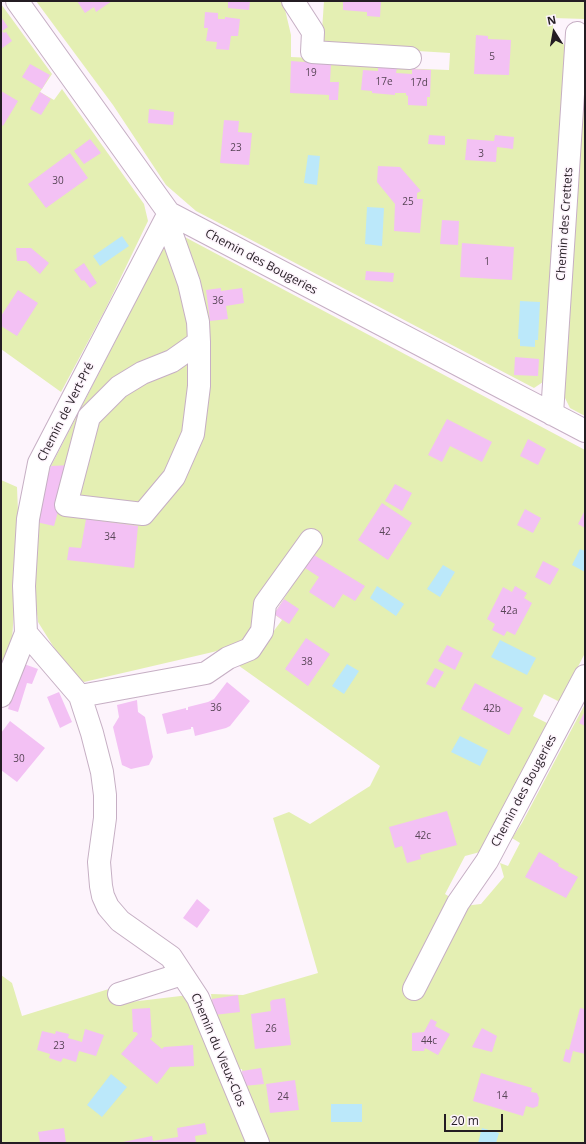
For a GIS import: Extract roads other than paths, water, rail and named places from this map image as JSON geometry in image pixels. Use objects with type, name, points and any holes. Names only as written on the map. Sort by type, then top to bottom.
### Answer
[{"type":"street","name":"Chemin des Bougeries","points":[[17,1],[169,213],[585,431]]},
{"type":"street","points":[[293,1],[313,32],[312,52],[410,58]]},
{"type":"street","name":"Chemin des Crettets","points":[[552,414],[577,33]]},
{"type":"street","points":[[169,213],[172,235],[189,283],[198,322],[199,342],[199,386],[193,434],[174,477],[143,514],[66,505],[89,417],[119,387],[142,373],[172,361],[199,342]]},
{"type":"street","name":"Chemin de Vert-Pré","points":[[1,696],[26,633],[24,586],[28,520],[39,463],[169,213]]},
{"type":"street","points":[[80,696],[206,673],[228,658],[250,649],[262,631],[265,604],[311,540]]},
{"type":"street","name":"Chemin du Vieux-Clos","points":[[26,633],[80,696],[94,741],[102,772],[105,795],[105,818],[99,862],[101,886],[103,896],[108,907],[120,921],[172,958],[198,998],[258,1143]]},
{"type":"street","name":"Chemin des Bougeries","points":[[414,989],[458,903],[487,861],[585,676]]},
{"type":"street","points":[[119,994],[182,974]]},
{"type":"water","points":[[308,155],[320,156],[317,185],[304,183]]},
{"type":"water","points":[[367,207],[384,208],[382,246],[365,244]]},
{"type":"water","points":[[122,236],[129,246],[100,266],[93,256]]},
{"type":"water","points":[[520,301],[540,302],[538,340],[535,340],[535,347],[520,346],[520,339],[518,339]]},
{"type":"water","points":[[580,549],[585,551],[585,572],[572,565]]},
{"type":"water","points":[[443,565],[455,572],[440,597],[427,589]]},
{"type":"water","points":[[377,586],[404,604],[396,616],[370,598]]},
{"type":"water","points":[[500,640],[536,658],[527,675],[491,657]]},
{"type":"water","points":[[347,664],[359,671],[344,694],[332,686]]},
{"type":"water","points":[[460,736],[488,750],[480,766],[451,752]]},
{"type":"water","points":[[111,1074],[127,1087],[102,1117],[87,1105]]},
{"type":"water","points":[[331,1104],[362,1104],[362,1122],[331,1122]]},
{"type":"water","points":[[482,1128],[499,1133],[496,1143],[478,1143]]}]
